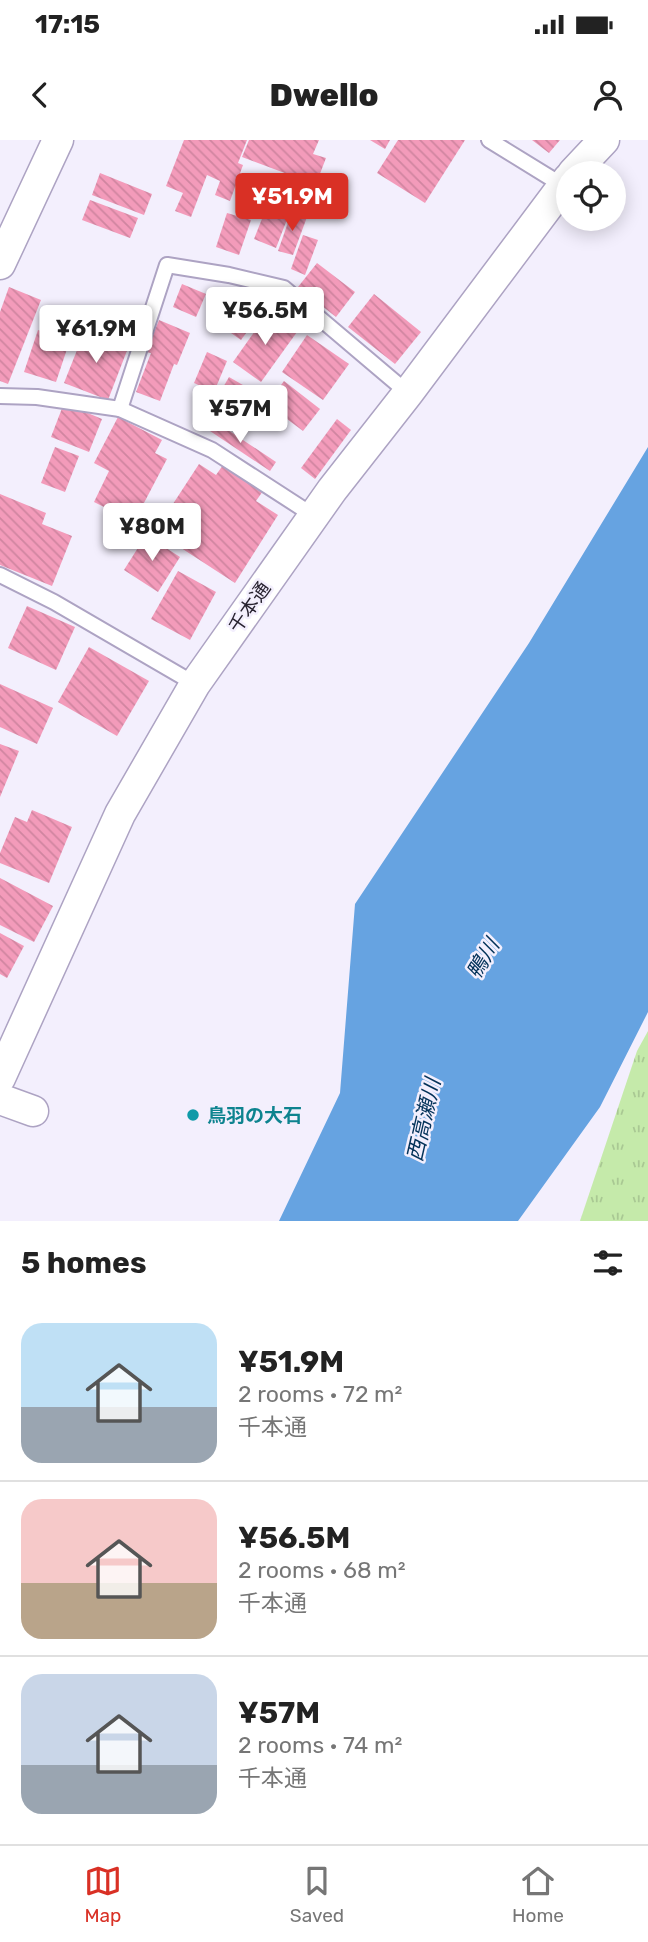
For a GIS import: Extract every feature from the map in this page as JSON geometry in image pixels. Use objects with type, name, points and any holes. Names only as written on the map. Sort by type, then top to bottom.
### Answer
[{"type":"street","points":[[0,264],[7,232],[58,140]]},
{"type":"street","name":"千本通","points":[[585,161],[604,140]]},
{"type":"street","name":"千本通","points":[[0,1079],[120,814],[195,684],[314,516],[556,195]]},
{"type":"street","points":[[0,1099],[33,1111]]},
{"type":"lane","points":[[489,140],[556,173]]},
{"type":"lane","points":[[120,409],[167,265],[229,275],[284,288],[408,393]]},
{"type":"lane","points":[[0,396],[37,397],[120,409],[212,450],[314,516]]},
{"type":"lane","points":[[0,575],[54,602],[195,684]]},
{"type":"green space","points":[[648,1031],[648,1221],[580,1221],[637,1051]]},
{"type":"water","points":[[648,447],[648,1012],[600,1107],[518,1221],[279,1221],[340,1093],[355,904],[529,643]]},
{"type":"building","points":[[184,140],[247,140],[238,163],[243,165],[230,201],[215,195],[220,181],[207,175],[191,217],[175,211],[183,193],[166,186]]},
{"type":"building","points":[[249,140],[319,140],[313,154],[326,158],[313,192],[287,183],[290,175],[242,157]]},
{"type":"building","points":[[370,140],[390,140],[385,149]]},
{"type":"building","points":[[398,140],[465,140],[425,203],[377,173]]},
{"type":"building","points":[[532,140],[560,140],[549,153]]},
{"type":"building","points":[[100,173],[152,194],[144,215],[92,195]]},
{"type":"building","points":[[248,176],[272,185],[260,218],[236,209]]},
{"type":"building","points":[[90,200],[138,218],[130,238],[82,220]]},
{"type":"building","points":[[269,201],[291,209],[276,248],[254,239]]},
{"type":"building","points":[[292,211],[307,217],[293,255],[278,251]]},
{"type":"building","points":[[227,213],[251,220],[239,255],[216,247]]},
{"type":"building","points":[[303,235],[318,240],[305,275],[291,269]]},
{"type":"building","points":[[317,263],[355,292],[336,317],[298,287]]},
{"type":"building","points":[[182,284],[206,294],[196,317],[173,307]]},
{"type":"building","points":[[9,287],[41,300],[8,384],[0,381],[0,312]]},
{"type":"building","points":[[238,288],[251,297],[228,330],[215,321]]},
{"type":"building","points":[[374,294],[421,332],[395,364],[348,327]]},
{"type":"building","points":[[255,300],[265,307],[241,340],[231,333]]},
{"type":"building","points":[[269,311],[297,332],[261,382],[233,362]]},
{"type":"building","points":[[159,320],[190,333],[177,365],[174,364],[160,401],[136,392],[151,353],[146,352]]},
{"type":"building","points":[[38,330],[70,340],[56,382],[24,372]]},
{"type":"building","points":[[85,330],[128,348],[108,400],[64,383]]},
{"type":"building","points":[[307,335],[349,364],[323,400],[282,372]]},
{"type":"building","points":[[207,352],[227,361],[214,392],[194,383]]},
{"type":"building","points":[[229,377],[255,392],[244,412],[217,398]]},
{"type":"building","points":[[284,381],[320,409],[303,431],[267,404]]},
{"type":"building","points":[[64,403],[102,419],[89,452],[51,437]]},
{"type":"building","points":[[118,417],[162,440],[155,453],[167,459],[134,522],[94,502],[109,471],[94,463]]},
{"type":"building","points":[[210,418],[276,462],[270,471],[204,427]]},
{"type":"building","points":[[337,419],[351,430],[315,479],[301,468]]},
{"type":"building","points":[[55,447],[79,456],[65,492],[41,483]]},
{"type":"building","points":[[199,464],[216,475],[223,465],[263,491],[256,501],[278,515],[235,583],[175,544],[195,512],[188,509],[182,519],[169,510]]},
{"type":"building","points":[[0,494],[46,513],[42,524],[72,536],[52,586],[0,565]]},
{"type":"building","points":[[146,535],[180,557],[158,592],[124,570]]},
{"type":"building","points":[[178,571],[216,592],[190,640],[151,619]]},
{"type":"building","points":[[27,606],[75,627],[56,670],[8,648]]},
{"type":"building","points":[[89,647],[149,681],[117,736],[58,702]]},
{"type":"building","points":[[0,684],[53,708],[37,744],[0,727]]},
{"type":"building","points":[[0,744],[19,751],[0,797]]},
{"type":"building","points":[[32,810],[72,827],[49,883],[0,863],[0,853],[15,817],[27,822]]},
{"type":"building","points":[[0,878],[53,906],[34,942],[0,925]]},
{"type":"building","points":[[0,933],[24,946],[7,978],[0,974]]},
{"type":"place","name":"鳥羽の大石","points":[[193,1115]]},
{"type":"water label","name":"鴨川","points":[[483,959]]},
{"type":"water label","name":"西高瀬川","points":[[424,1120]]}]
